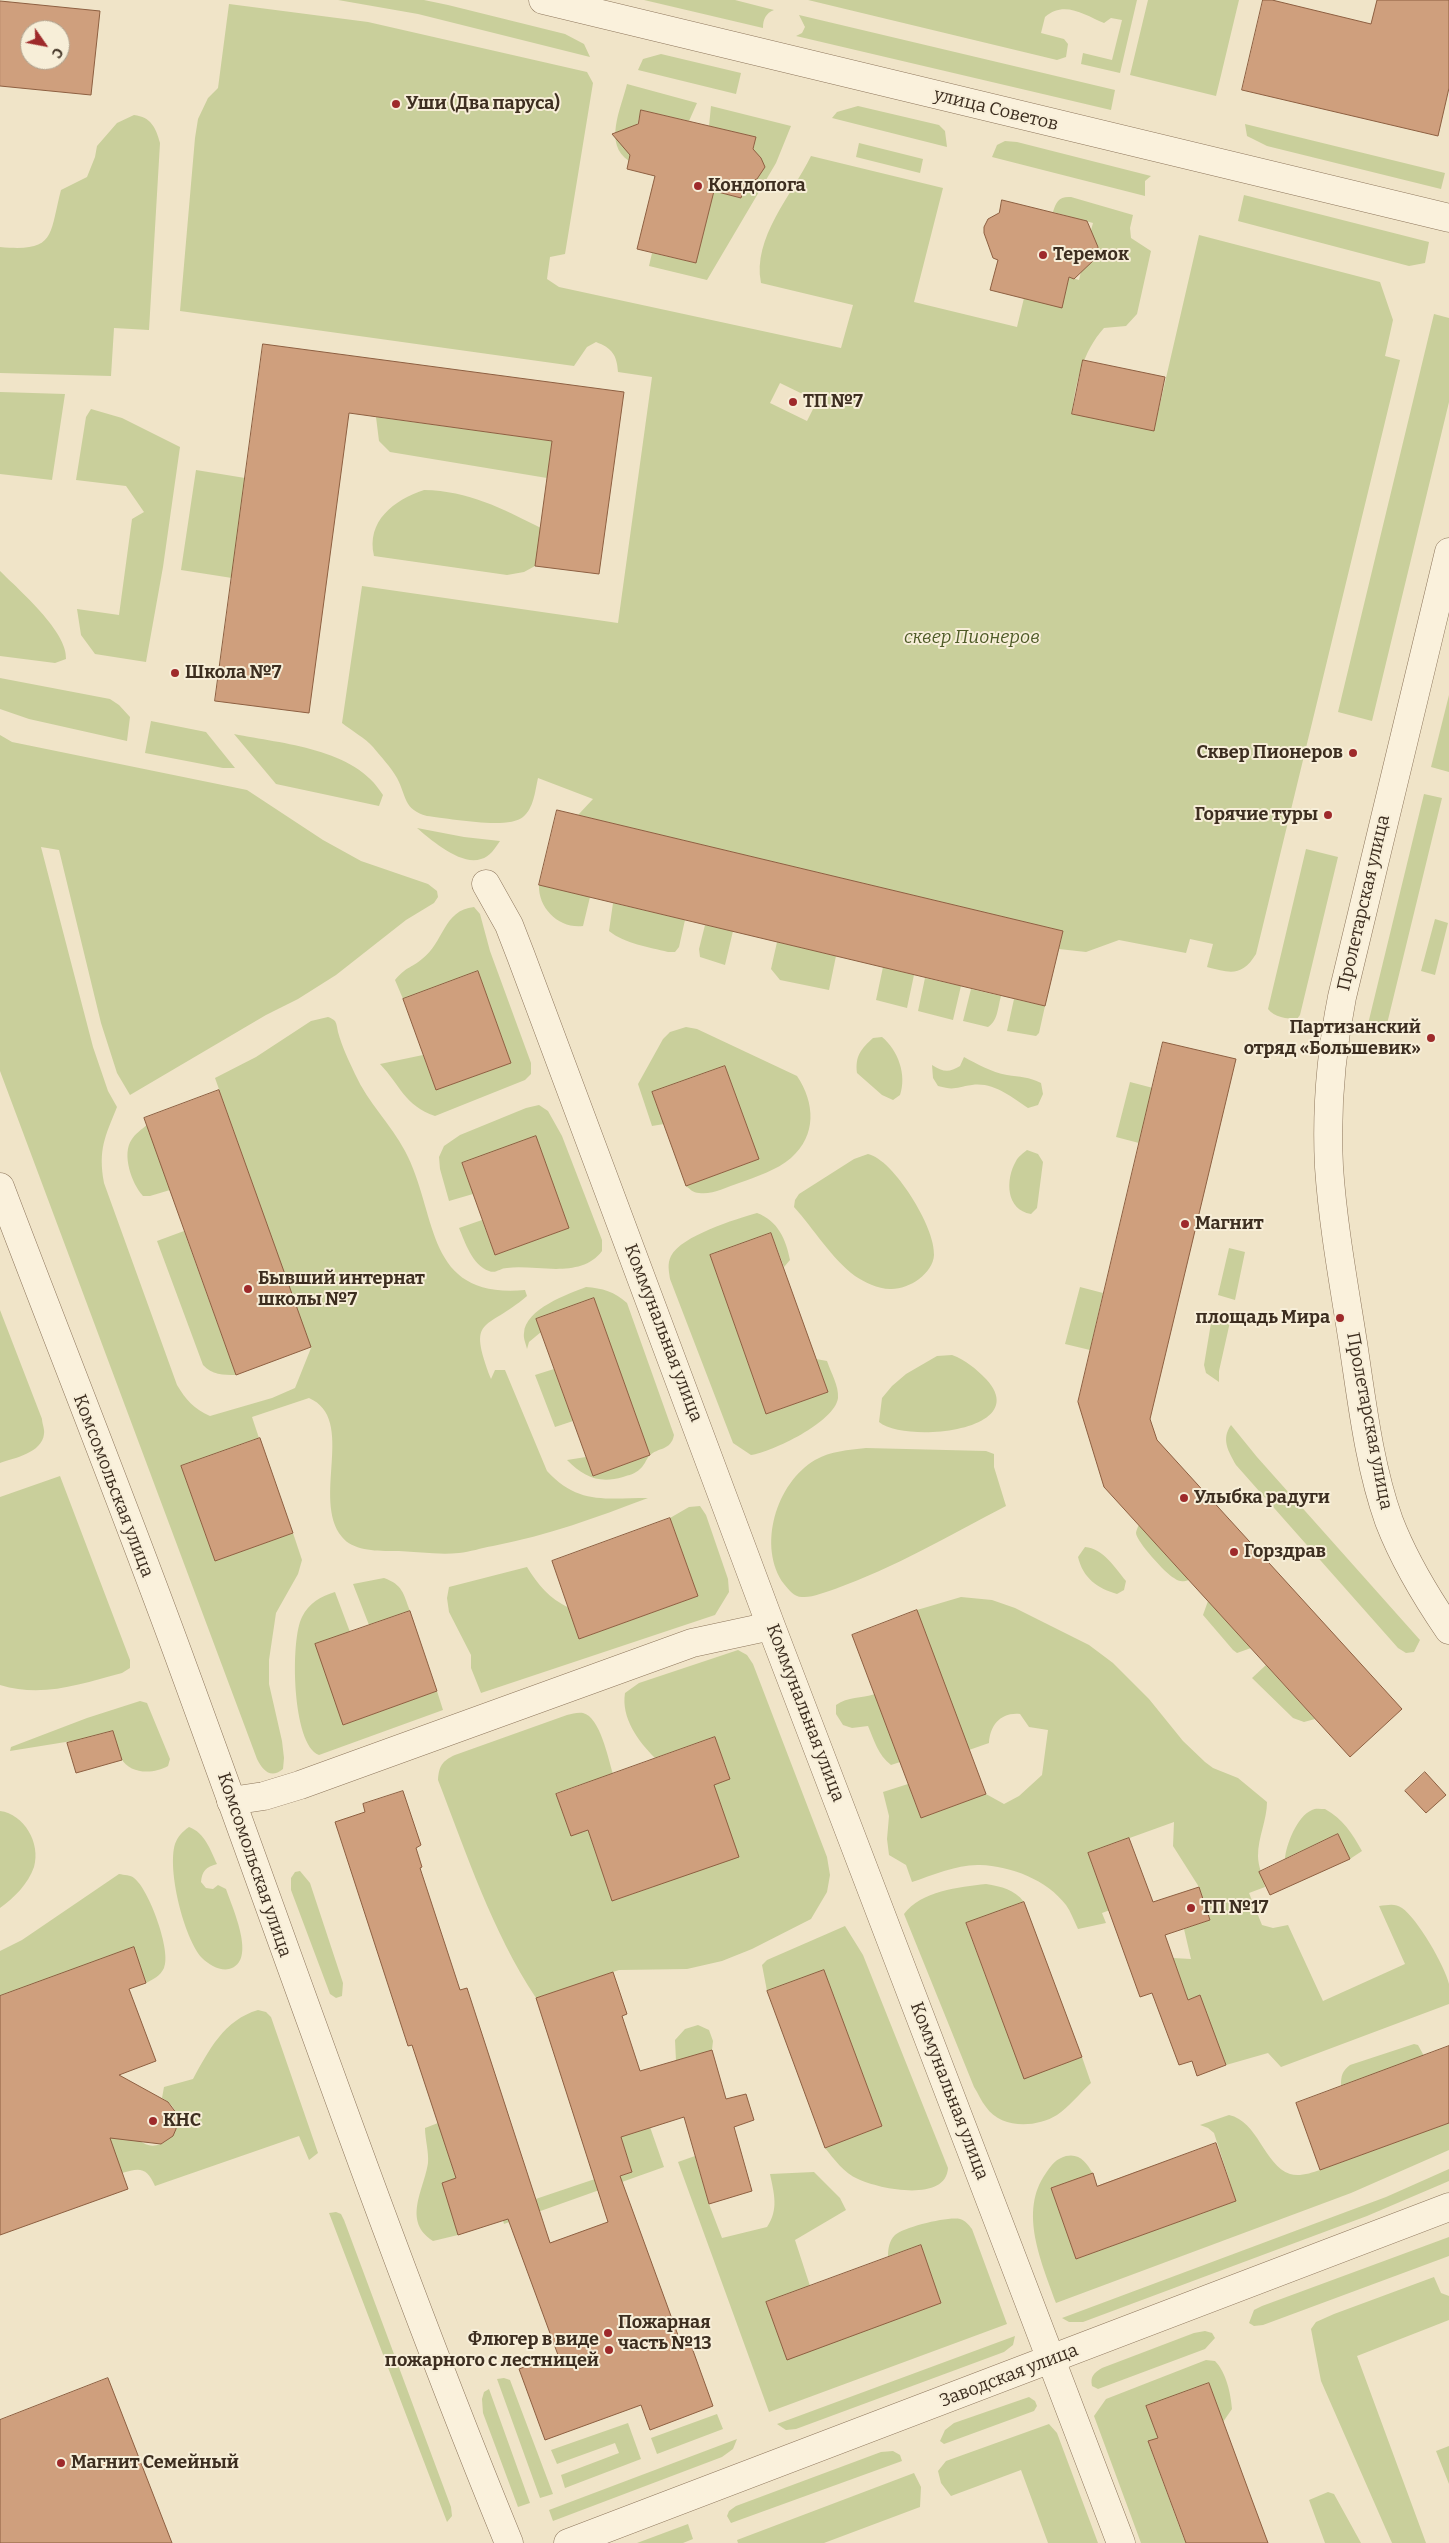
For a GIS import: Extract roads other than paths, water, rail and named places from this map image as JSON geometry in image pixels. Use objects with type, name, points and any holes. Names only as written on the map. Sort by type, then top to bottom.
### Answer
[{"type":"street","name":"улица Советов","points":[[543,0],[1449,218]]},
{"type":"street","name":"Пролетарская улица","points":[[1449,552],[1342,997],[1331,1063],[1328,1121],[1329,1166],[1340,1255],[1361,1395],[1379,1484],[1389,1519],[1403,1554],[1418,1582],[1449,1630]]},
{"type":"street","name":"Коммунальная улица","points":[[486,884],[508,925],[521,956],[772,1626],[1121,2543]]},
{"type":"street","name":"Комсомольская улица","points":[[0,1187],[182,1666],[404,2279],[455,2413],[509,2543]]},
{"type":"street","points":[[231,1801],[264,1796],[300,1785],[692,1643],[772,1626]]},
{"type":"street","name":"Заводская улица","points":[[568,2543],[1449,2207]]},
{"type":"place","name":"Уши (Два паруса)","points":[[396,104]]},
{"type":"place","name":"Кондопога","points":[[698,186]]},
{"type":"place","name":"Теремок","points":[[1043,255]]},
{"type":"place","name":"ТП №7","points":[[793,402]]},
{"type":"place","name":"Школа №7","points":[[175,673]]},
{"type":"place","name":"Сквер Пионеров","points":[[1353,753]]},
{"type":"place","name":"Горячие туры","points":[[1328,815]]},
{"type":"place","name":"Партизанский отряд «Большевик»","points":[[1431,1038]]},
{"type":"place","name":"Магнит","points":[[1185,1224]]},
{"type":"place","name":"Бывший интернат школы №7","points":[[248,1289]]},
{"type":"place","name":"площадь Мира","points":[[1340,1318]]},
{"type":"place","name":"Улыбка радуги","points":[[1184,1498]]},
{"type":"place","name":"Горздрав","points":[[1234,1552]]},
{"type":"place","name":"ТП №17","points":[[1191,1908]]},
{"type":"place","name":"КНС","points":[[153,2121]]},
{"type":"place","name":"Пожарная часть №13","points":[[608,2333]]},
{"type":"place","name":"Флюгер в виде пожарного с лестницей","points":[[609,2350]]},
{"type":"place","name":"Магнит Семейный","points":[[61,2463]]},
{"type":"park label","name":"сквер Пионеров","points":[[972,638]]}]
